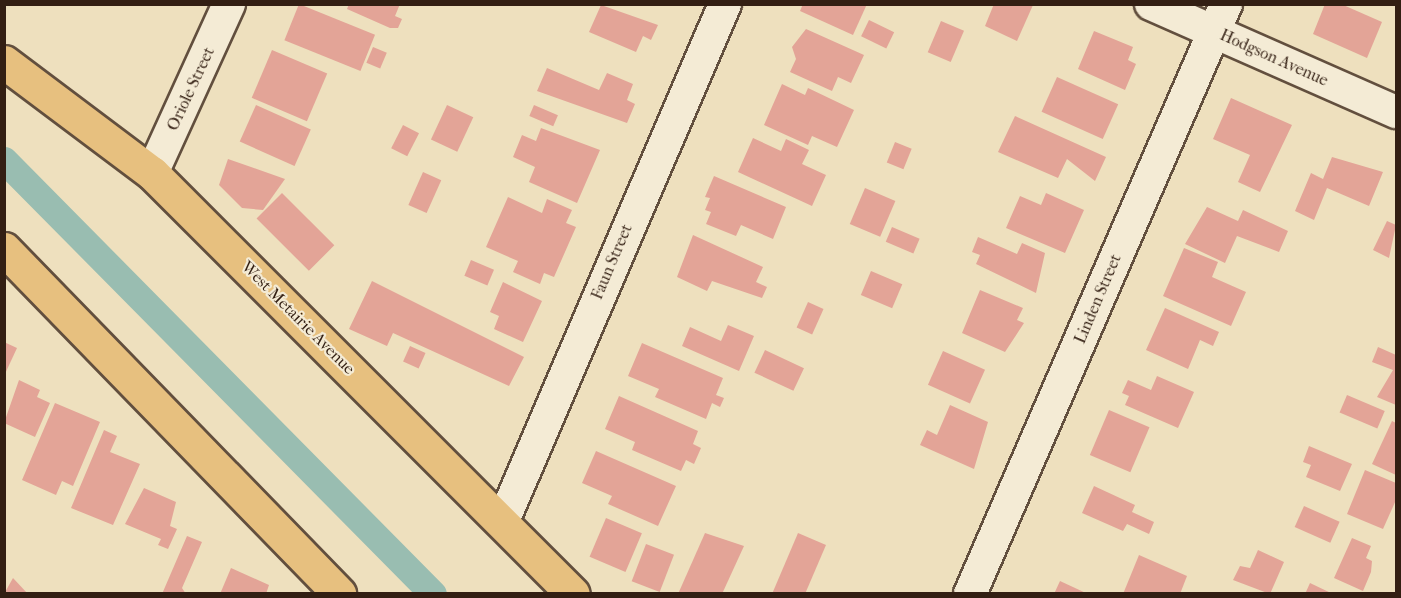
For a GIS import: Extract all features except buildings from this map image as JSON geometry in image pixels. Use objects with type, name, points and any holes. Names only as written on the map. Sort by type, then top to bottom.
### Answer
[{"type":"main road","name":"West Metairie Avenue","points":[[4,62],[152,173],[503,521],[573,594]]},
{"type":"main road","points":[[4,249],[339,594]]},
{"type":"street","name":"Oriole Street","points":[[152,173],[230,4]]},
{"type":"street","name":"Faun Street","points":[[503,521],[725,4]]},
{"type":"street","name":"Hodgson Avenue","points":[[1151,4],[1220,18],[1396,112]]},
{"type":"street","name":"Linden Street","points":[[970,594],[1220,18]]},
{"type":"waterway","points":[[4,160],[433,594]]}]
